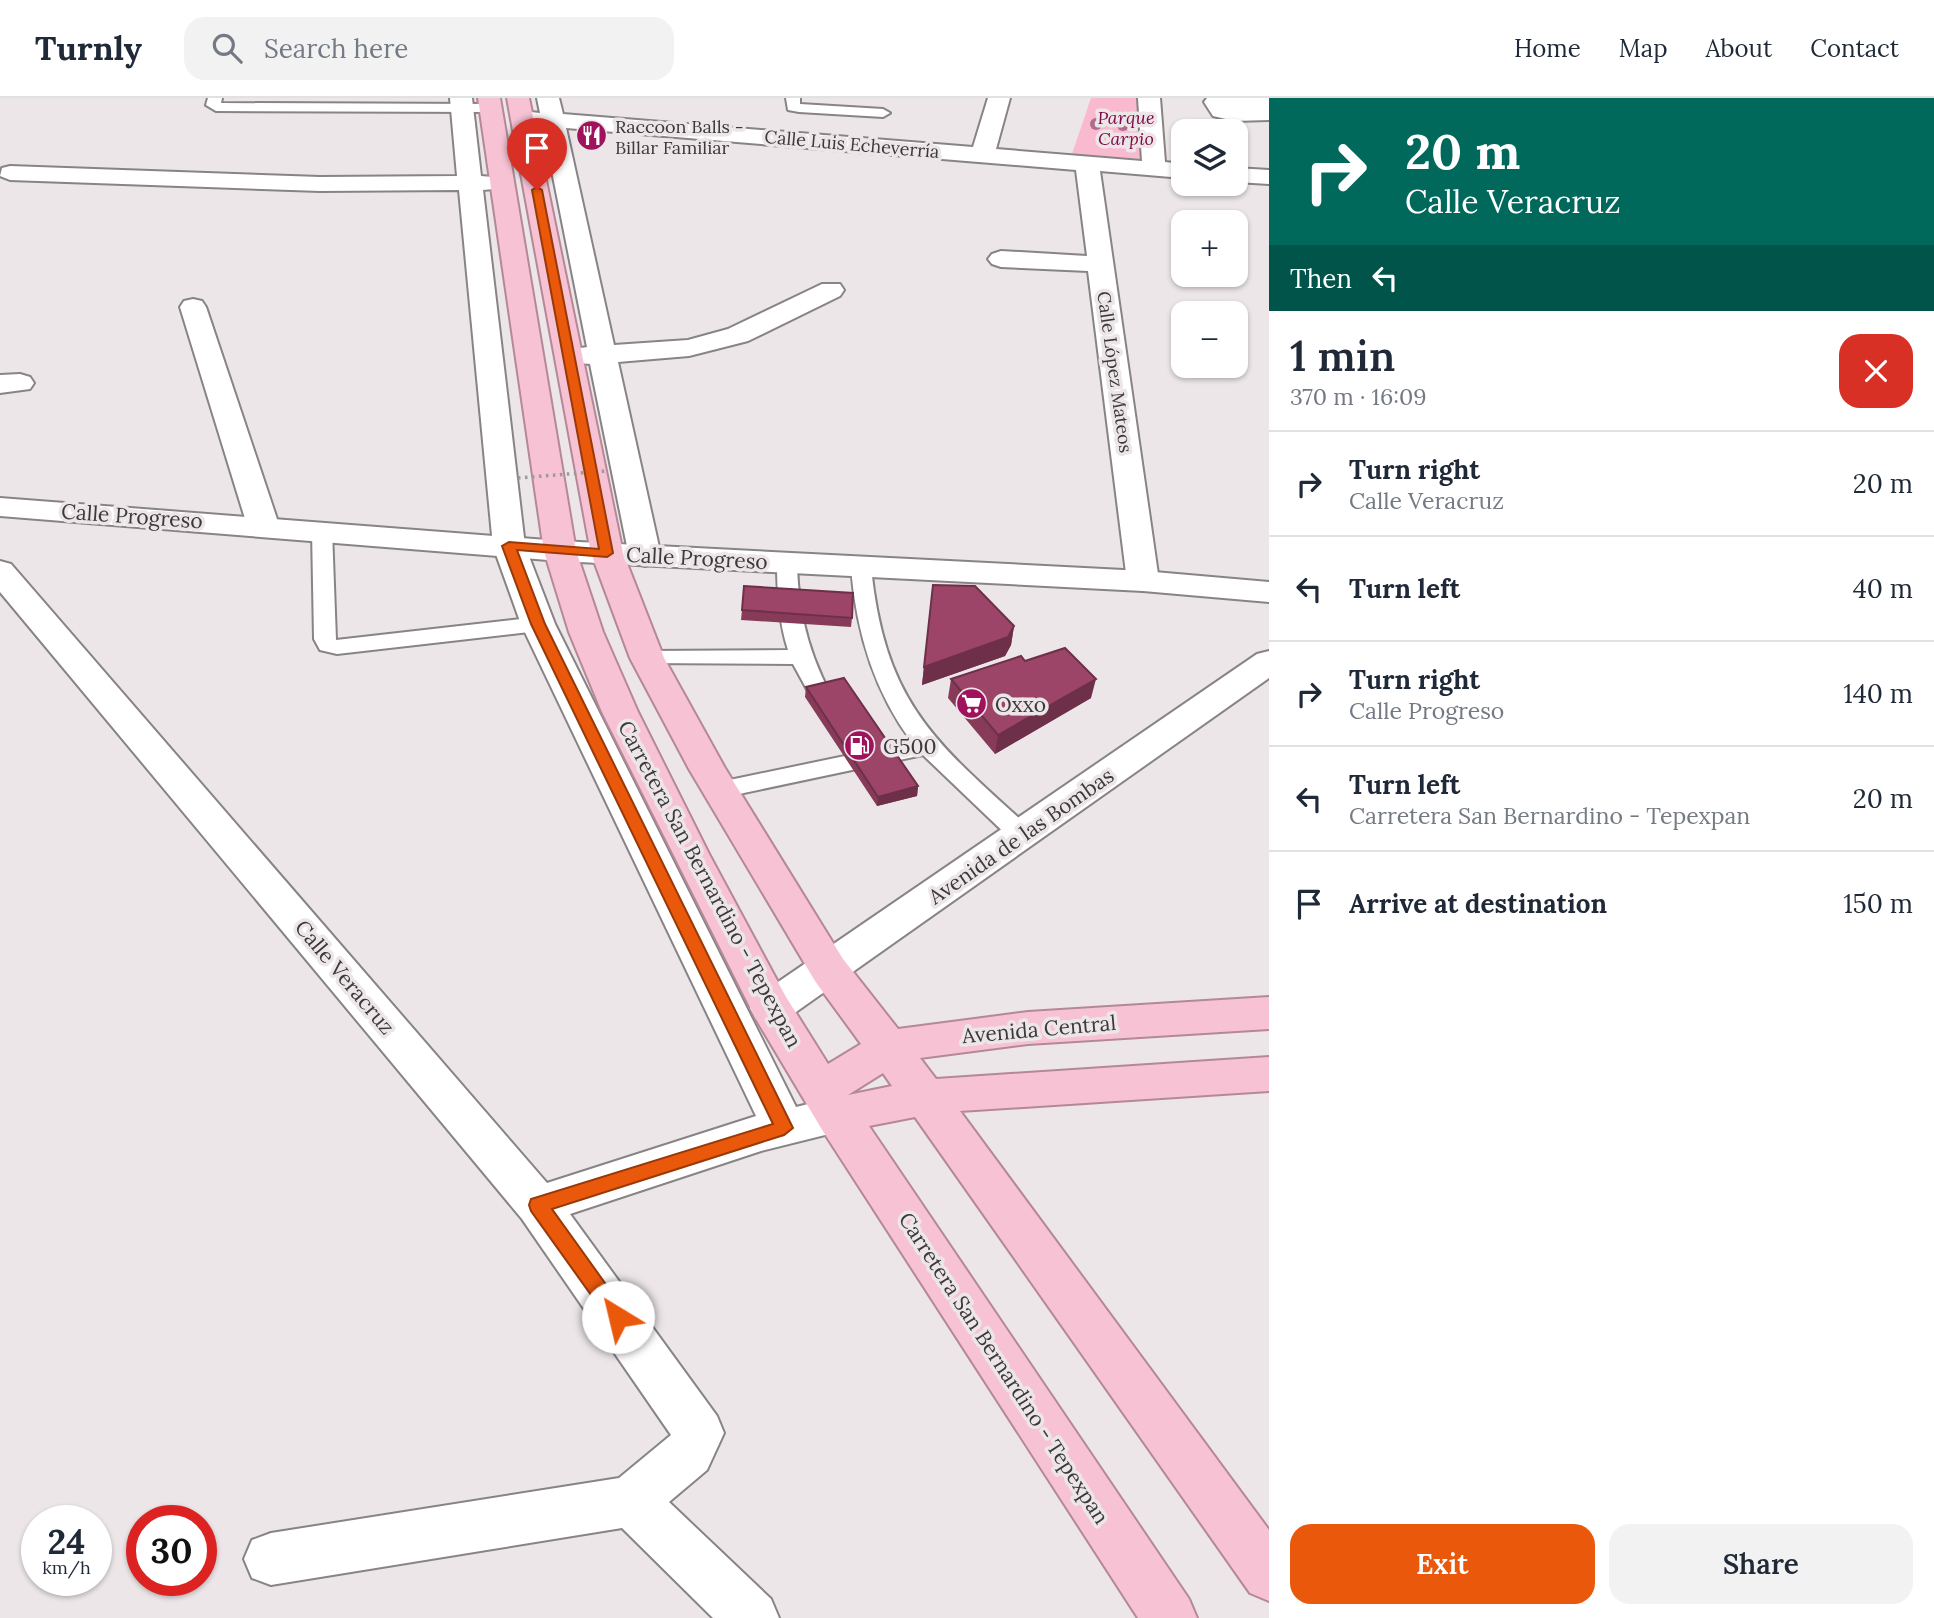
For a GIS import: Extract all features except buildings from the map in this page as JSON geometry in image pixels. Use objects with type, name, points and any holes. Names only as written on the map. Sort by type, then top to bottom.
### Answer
[{"type":"highway","name":"Carretera San Bernardino - Tepexpan","points":[[505,106],[485,183],[559,551],[586,632],[620,712],[690,854],[771,1008],[829,1102],[1170,1618]]},
{"type":"highway","points":[[505,106],[587,355],[607,553],[647,658],[720,790],[829,970],[925,1097],[1269,1574]]},
{"type":"highway","name":"Avenida Central","points":[[829,1102],[887,1050],[930,1039],[1028,1028],[1269,1013]]},
{"type":"highway","points":[[829,1102],[1269,1074]]},
{"type":"street","points":[[982,155],[999,98]]},
{"type":"street","points":[[1149,98],[1154,168]]},
{"type":"street","points":[[1269,104],[1221,99],[1215,102],[1221,111],[1234,114],[1269,113]]},
{"type":"street","name":"Calle Luis Echeverría","points":[[505,106],[982,155],[1171,170]]},
{"type":"street","name":"Calle López Mateos","points":[[1087,163],[1143,581]]},
{"type":"street","points":[[10,173],[320,184],[485,183],[509,546],[538,624],[774,1127]]},
{"type":"street","points":[[1248,176],[1269,177]]},
{"type":"street","points":[[1001,259],[1100,264]]},
{"type":"street","points":[[645,556],[587,355],[689,348],[738,335],[831,290]]},
{"type":"street","points":[[192,307],[263,526]]},
{"type":"street","name":"Calle Progreso","points":[[0,507],[321,530],[559,551],[1143,581],[1269,592]]},
{"type":"street","name":"Calle Veracruz","points":[[0,571],[538,1205],[699,1433],[689,1453],[631,1501]]},
{"type":"street","name":"Avenida de las Bombas","points":[[771,1008],[1269,662]]},
{"type":"street","points":[[538,1205],[774,1127],[829,1102]]},
{"type":"street","points":[[271,1559],[631,1501],[752,1618]]},
{"type":"lane","points":[[215,98],[213,104],[216,107],[505,106]]},
{"type":"lane","points":[[793,98],[793,107],[799,108],[883,113]]},
{"type":"lane","points":[[321,530],[325,639],[328,645],[337,647],[538,624]]},
{"type":"lane","points":[[787,563],[789,625],[799,657],[816,691],[856,745]]},
{"type":"lane","points":[[861,567],[863,594],[876,652],[906,715],[928,746],[1022,835]]},
{"type":"lane","points":[[647,658],[799,657]]},
{"type":"lane","points":[[720,790],[856,745],[928,746]]},
{"type":"path","points":[[518,478],[606,471]]},
{"type":"green space","name":"Parque Carpio","points":[[1091,98],[1153,98],[1160,160],[1072,154]]},
{"type":"place","name":"Raccoon Balls - Billar Familiar","points":[[592,136]]},
{"type":"place","name":"Oxxo","points":[[972,704]]},
{"type":"place","name":"G500","points":[[860,746]]},
{"type":"route","points":[[537,190],[607,553],[509,546],[538,624],[784,1128],[538,1205],[618,1317]]}]
